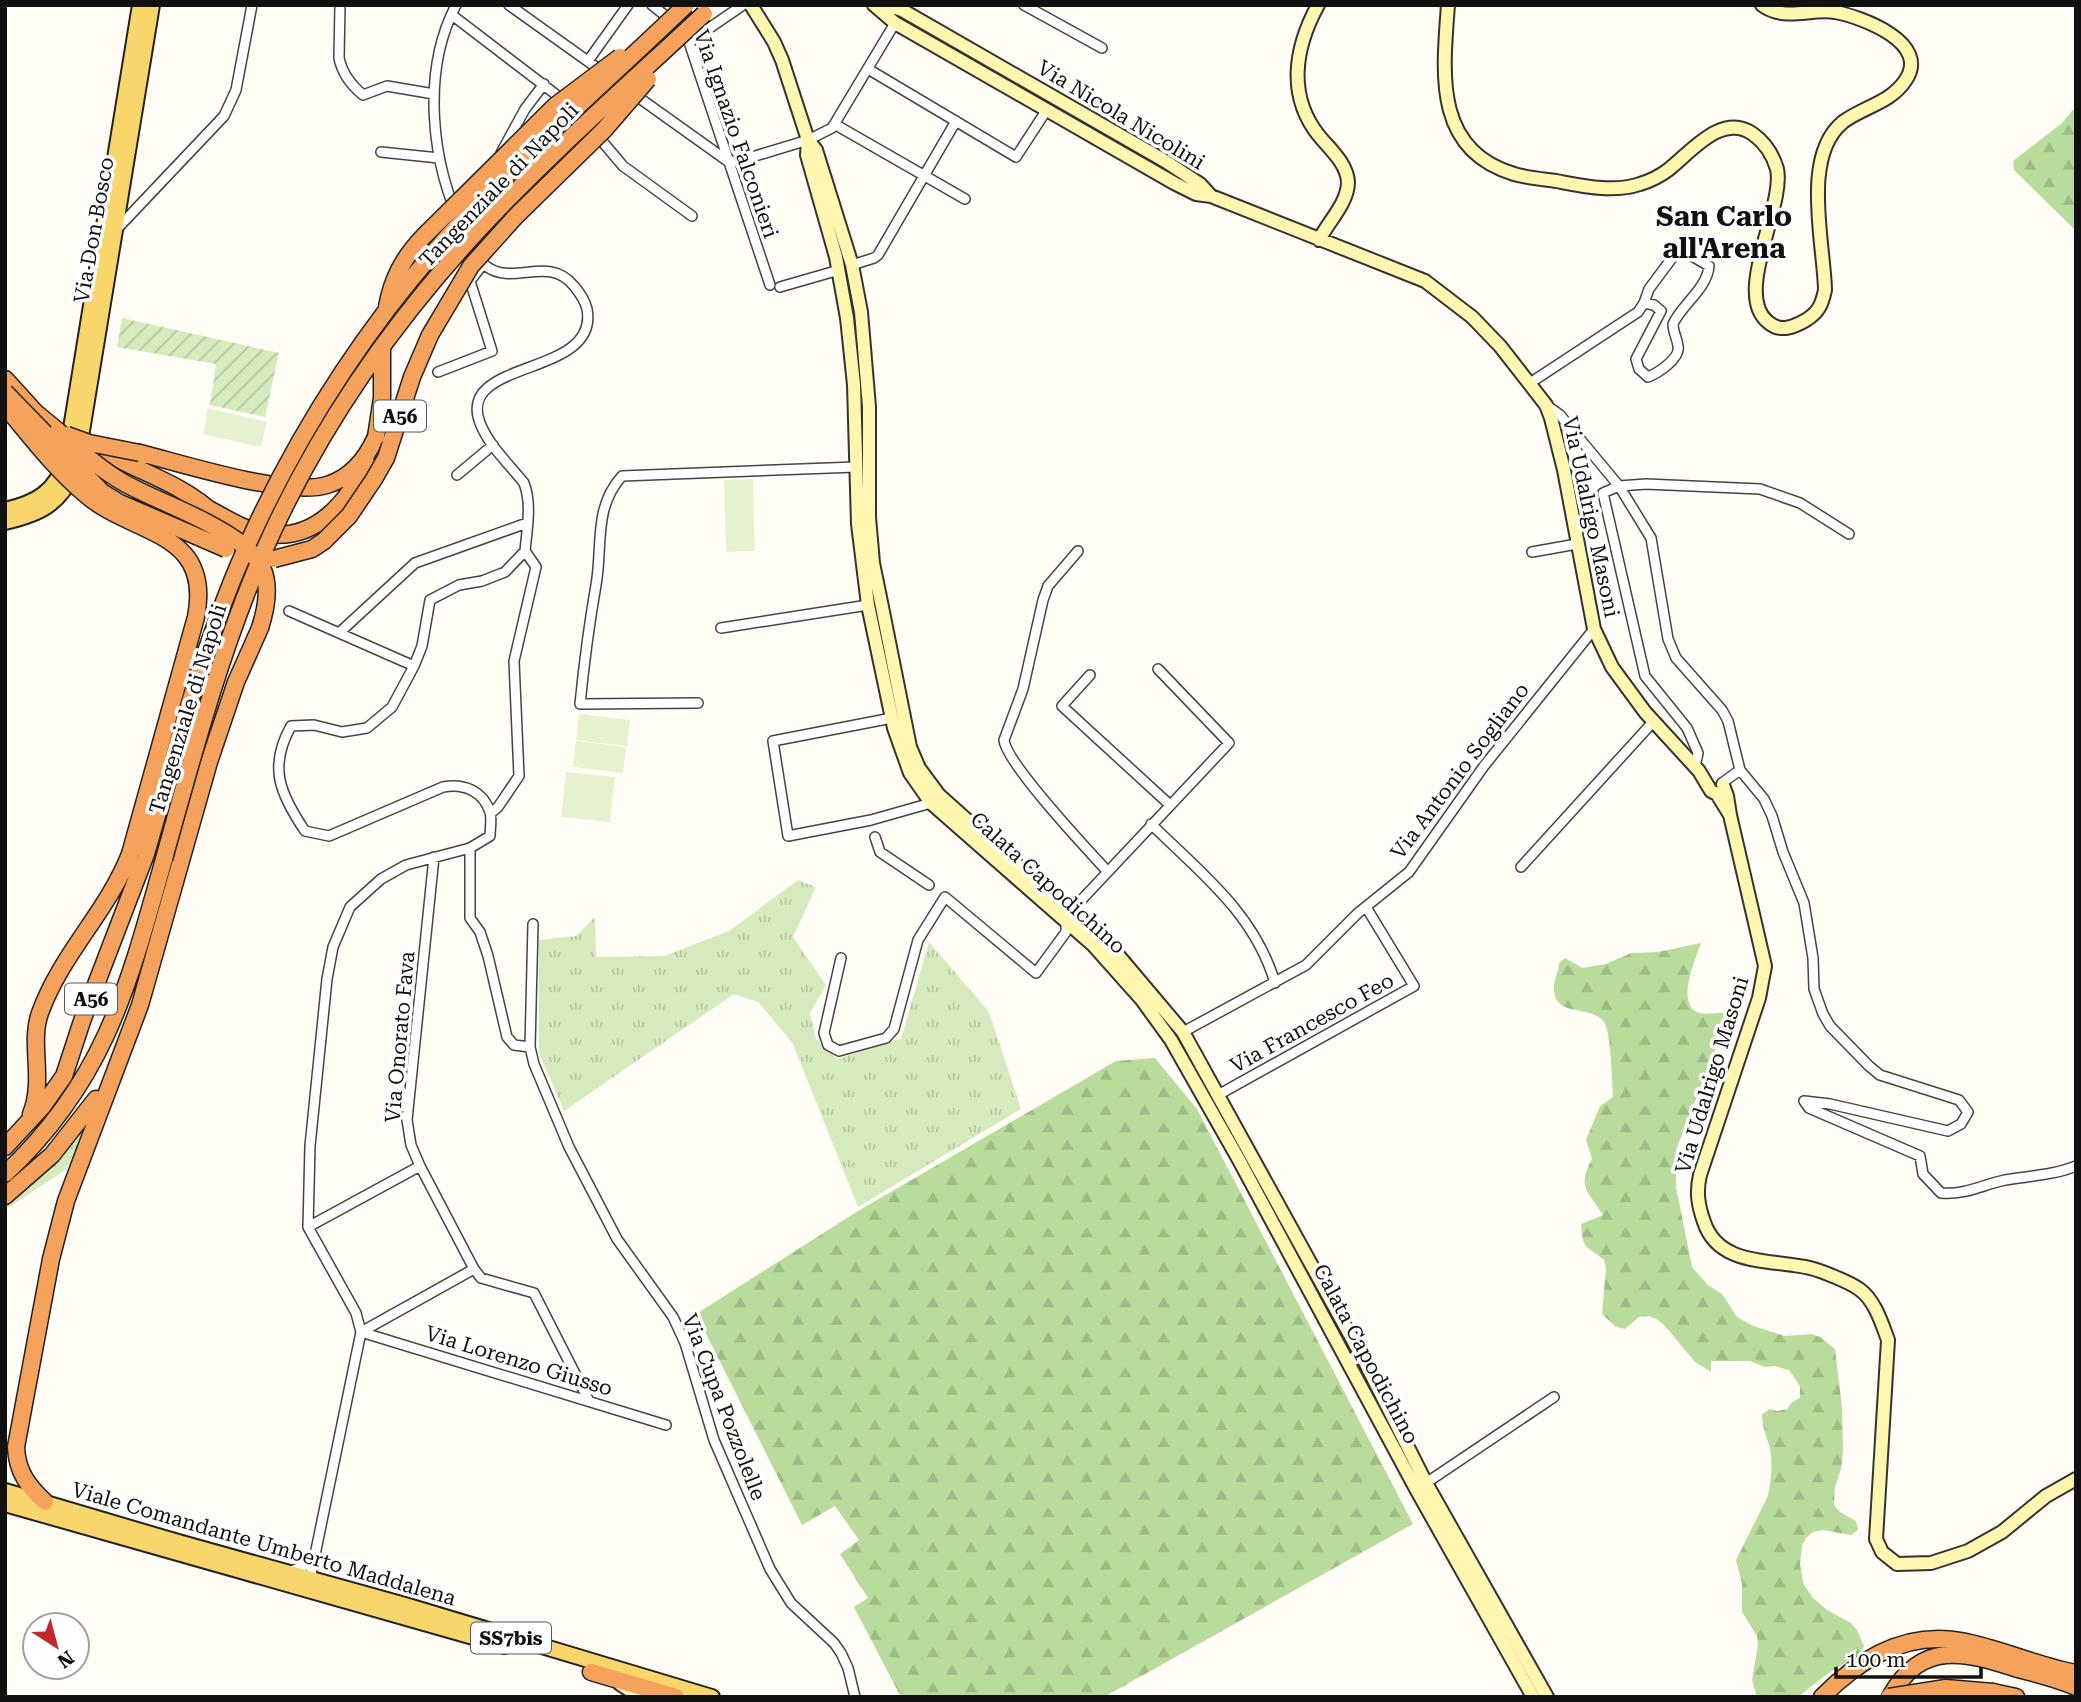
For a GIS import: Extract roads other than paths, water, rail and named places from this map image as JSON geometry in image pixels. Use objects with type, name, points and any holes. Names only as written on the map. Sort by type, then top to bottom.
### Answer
[{"type":"highway","name":"Tangenziale di Napoli","points":[[5,1147],[42,1107],[64,1076],[82,1021],[141,872],[138,854],[204,655],[235,575],[270,498],[319,410],[360,347],[428,260],[513,169],[686,5]]},
{"type":"highway","name":"Tangenziale di Napoli","points":[[5,1174],[59,1115],[88,1073],[106,1039],[126,988],[209,697],[238,614],[288,501],[340,410],[397,328],[466,244],[517,191],[709,9]]},
{"type":"highway","name":"A56","points":[[274,559],[312,550],[349,516],[386,458],[425,345],[471,266],[516,216],[604,130],[709,9]]},
{"type":"highway","points":[[89,443],[183,491],[237,524],[266,534],[290,533],[326,519],[345,500],[362,472],[376,437],[382,398],[385,317],[394,280],[405,257],[473,185],[555,106],[584,82],[665,25]]},
{"type":"highway","points":[[5,379],[35,412],[84,455],[125,484],[190,513],[243,543]]},
{"type":"highway","points":[[5,392],[102,492],[120,503],[226,549]]},
{"type":"highway","points":[[5,406],[68,479],[92,500],[115,514],[162,535],[176,545],[188,559],[196,580],[199,603],[138,854],[70,952]]},
{"type":"highway","points":[[58,431],[89,443],[262,483],[318,487],[337,481],[354,469],[368,453],[376,437]]},
{"type":"highway","points":[[45,1502],[26,1483],[20,1472],[16,1447],[51,1259],[63,1210],[79,1160],[147,982],[222,720],[260,628],[267,604],[266,582],[258,561],[207,508]]},
{"type":"highway","points":[[147,982],[163,862]]},
{"type":"highway","points":[[70,952],[129,890],[141,872]]},
{"type":"highway","name":"Tangenziale di Napoli","points":[[19,1134],[37,1098],[37,1030],[40,1014],[70,952]]},
{"type":"highway","points":[[5,1196],[32,1174],[71,1133],[102,1090],[117,1063]]},
{"type":"highway","points":[[1822,1697],[1842,1676],[1869,1658],[1899,1645],[1932,1640],[1960,1641],[2073,1683]]},
{"type":"highway","points":[[1890,1697],[1901,1680],[1919,1664],[1954,1654],[1978,1657],[2073,1683]]},
{"type":"highway","points":[[591,1672],[676,1697]]},
{"type":"highway","points":[[1890,1697],[1945,1688],[2016,1697]]},
{"type":"main road","name":"Via Don Bosco","points":[[71,461],[114,232],[140,5]]},
{"type":"main road","name":"Via Don Bosco","points":[[71,461],[126,127],[152,5]]},
{"type":"main road","points":[[10,515],[43,496],[71,461]]},
{"type":"main road","name":"Viale Comandante Umberto Maddalena","points":[[5,1491],[45,1502],[176,1548],[286,1572],[308,1585],[591,1672]]},
{"type":"main road","name":"Viale Comandante Umberto Maddalena","points":[[5,1504],[176,1548],[712,1697]]},
{"type":"street","points":[[114,232],[224,116],[236,90],[246,24],[252,5]]},
{"type":"street","points":[[340,5],[339,58],[352,86],[363,95],[387,86],[434,94]]},
{"type":"street","points":[[509,5],[729,162],[808,140],[836,125],[903,8]]},
{"type":"street","points":[[588,61],[628,5]]},
{"type":"street","name":"Via Ignazio Falconieri","points":[[652,5],[682,29],[689,42],[770,285]]},
{"type":"street","points":[[689,42],[743,5]]},
{"type":"street","name":"Calata Capodichino","points":[[751,5],[782,60],[808,140],[816,151],[852,265],[864,346],[869,407],[863,467]]},
{"type":"street","name":"Via Nicola Nicolini","points":[[874,5],[895,23],[1046,111],[1161,176],[1196,194],[1211,197]]},
{"type":"street","name":"Via Nicola Nicolini","points":[[887,5],[903,8],[1062,101],[1200,184],[1211,197]]},
{"type":"street","points":[[1024,5],[1102,48]]},
{"type":"street","points":[[1318,5],[1301,47],[1297,73],[1298,96],[1305,117],[1339,159],[1348,181],[1344,201],[1328,222],[1319,240]]},
{"type":"street","points":[[1448,5],[1444,70],[1452,123],[1464,142],[1486,161],[1505,171],[1580,186],[1614,189],[1655,178],[1713,133],[1732,127],[1752,132],[1765,145],[1777,169],[1777,185],[1758,268],[1757,300],[1763,319],[1782,329],[1796,326],[1814,315],[1821,307],[1825,290],[1817,188],[1824,147],[1844,122],[1895,92],[1906,80],[1911,60],[1903,42],[1861,21],[1833,12],[1779,13],[1762,5]]},
{"type":"street","points":[[491,813],[519,776],[514,661],[536,567],[526,551],[529,500],[524,483],[493,445],[477,412],[485,392],[500,377],[546,362],[563,353],[584,330],[587,308],[574,286],[558,273],[507,273],[492,270],[483,264],[454,211],[439,158],[434,94],[446,30],[455,8],[544,84],[601,139],[623,166],[692,216]]},
{"type":"street","points":[[868,69],[1016,157],[1046,111]]},
{"type":"street","points":[[454,211],[492,172],[512,132],[544,84]]},
{"type":"street","points":[[852,265],[878,255],[956,121]]},
{"type":"street","points":[[836,125],[965,199]]},
{"type":"street","name":"Calata Capodichino","points":[[808,140],[807,155],[839,270],[847,318],[872,548],[874,604],[892,718],[910,773],[935,799],[1069,916],[1118,955],[1184,1032],[1365,1362],[1421,1486],[1547,1697]]},
{"type":"street","points":[[381,152],[439,158]]},
{"type":"street","points":[[1161,176],[1171,175],[1171,166]]},
{"type":"street","points":[[1211,197],[1425,281],[1472,317],[1500,346],[1546,404],[1560,415],[1619,486],[1651,538],[1662,611],[1676,658],[1722,710],[1728,720],[1740,770],[1764,799],[1772,816],[1783,852],[1804,903],[1813,958],[1814,989],[1830,1026],[1880,1075],[1959,1100],[1968,1112],[1961,1125],[1948,1131],[1830,1104],[1804,1101],[1809,1108],[1920,1156],[1923,1174],[1941,1193],[1957,1194],[2002,1181],[2064,1171],[2076,1166]]},
{"type":"street","points":[[1530,383],[1638,312],[1652,285],[1675,254],[1687,253],[1709,267],[1704,284],[1685,304],[1673,324],[1677,354],[1660,371],[1648,377],[1639,369],[1636,359],[1661,312],[1654,305],[1644,303]]},
{"type":"street","points":[[438,372],[492,351],[470,281],[483,264]]},
{"type":"street","points":[[780,288],[839,270]]},
{"type":"street","name":"Via Udalrigo Masoni","points":[[1546,404],[1564,470],[1594,629],[1627,691],[1697,769],[1727,796],[1765,966],[1759,998],[1700,1175],[1698,1200],[1706,1228],[1719,1247],[1730,1253],[1812,1268],[1861,1290],[1878,1314],[1888,1340],[1876,1539],[1882,1552],[1896,1564],[1930,1563],[1968,1552],[2002,1532],[2046,1496],[2076,1479]]},
{"type":"street","points":[[457,475],[493,445]]},
{"type":"street","points":[[698,703],[580,704],[591,602],[596,585],[600,527],[611,488],[622,476],[863,467]]},
{"type":"street","points":[[1697,769],[1698,753],[1687,728],[1645,676],[1603,493],[1619,486],[1646,484],[1760,489],[1800,503],[1849,534]]},
{"type":"street","points":[[339,633],[415,562],[527,523]]},
{"type":"street","points":[[1532,552],[1577,544]]},
{"type":"street","points":[[308,1585],[361,1332],[356,1313],[309,1227],[307,1207],[310,1146],[327,979],[333,947],[350,907],[381,879],[406,865],[470,848],[490,836],[491,813],[477,791],[456,784],[443,787],[329,836],[305,831],[289,808],[277,766],[282,742],[291,726],[314,725],[342,732],[367,728],[392,707],[414,666],[422,646],[430,600],[459,585],[505,572],[526,551]]},
{"type":"street","points":[[1078,551],[1048,586],[1023,688],[1004,740],[1005,747],[1015,762],[1107,871]]},
{"type":"street","points":[[721,628],[874,604]]},
{"type":"street","name":"Calata Capodichino","points":[[874,604],[910,747],[935,799]]},
{"type":"street","points":[[289,611],[414,666]]},
{"type":"street","name":"Via Antonio Sogliano","points":[[1171,1040],[1306,965],[1366,906],[1409,872],[1484,766],[1594,629]]},
{"type":"street","points":[[841,958],[824,1033],[828,1045],[839,1051],[886,1038],[894,1029],[918,940],[945,897],[1036,973],[1066,932],[1069,916],[1107,871],[1229,743],[1158,668]]},
{"type":"street","points":[[1090,675],[1062,706],[1170,805]]},
{"type":"street","points":[[892,718],[773,741],[788,836],[871,820],[935,799]]},
{"type":"street","points":[[1521,867],[1653,722]]},
{"type":"street","points":[[1717,786],[1740,770]]},
{"type":"street","points":[[1152,824],[1240,912],[1268,960],[1275,983]]},
{"type":"street","points":[[875,837],[880,852],[929,886]]},
{"type":"street","points":[[470,848],[470,918],[480,932],[488,956],[507,1037],[514,1045],[530,1047]]},
{"type":"street","name":"Via Onorato Fava","points":[[434,857],[407,1120],[411,1145],[420,1166],[450,1228],[474,1269]]},
{"type":"street","name":"Via Francesco Feo","points":[[1218,1095],[1414,986],[1366,906]]},
{"type":"street","name":"Calata Capodichino","points":[[1069,916],[1142,1000],[1171,1040],[1421,1486],[1533,1697]]},
{"type":"street","name":"Via Cupa Pozzolelle","points":[[533,924],[530,1047],[534,1065],[569,1147],[611,1227],[673,1317],[685,1343],[714,1440],[771,1569],[791,1603],[834,1643],[841,1653],[848,1668],[855,1697]]},
{"type":"street","points":[[309,1227],[420,1166]]},
{"type":"street","points":[[361,1332],[474,1269],[481,1278],[534,1293],[589,1401]]},
{"type":"street","name":"Via Lorenzo Giusso","points":[[361,1332],[666,1425]]},
{"type":"street","points":[[1421,1486],[1554,1397]]},
{"type":"street","points":[[286,1572],[306,1565],[314,1557]]},
{"type":"street","name":"Viale Comandante Umberto Maddalena","points":[[591,1672],[615,1681],[640,1697]]},
{"type":"district","name":"San Carlo all'Arena","points":[[1724,232]]}]
